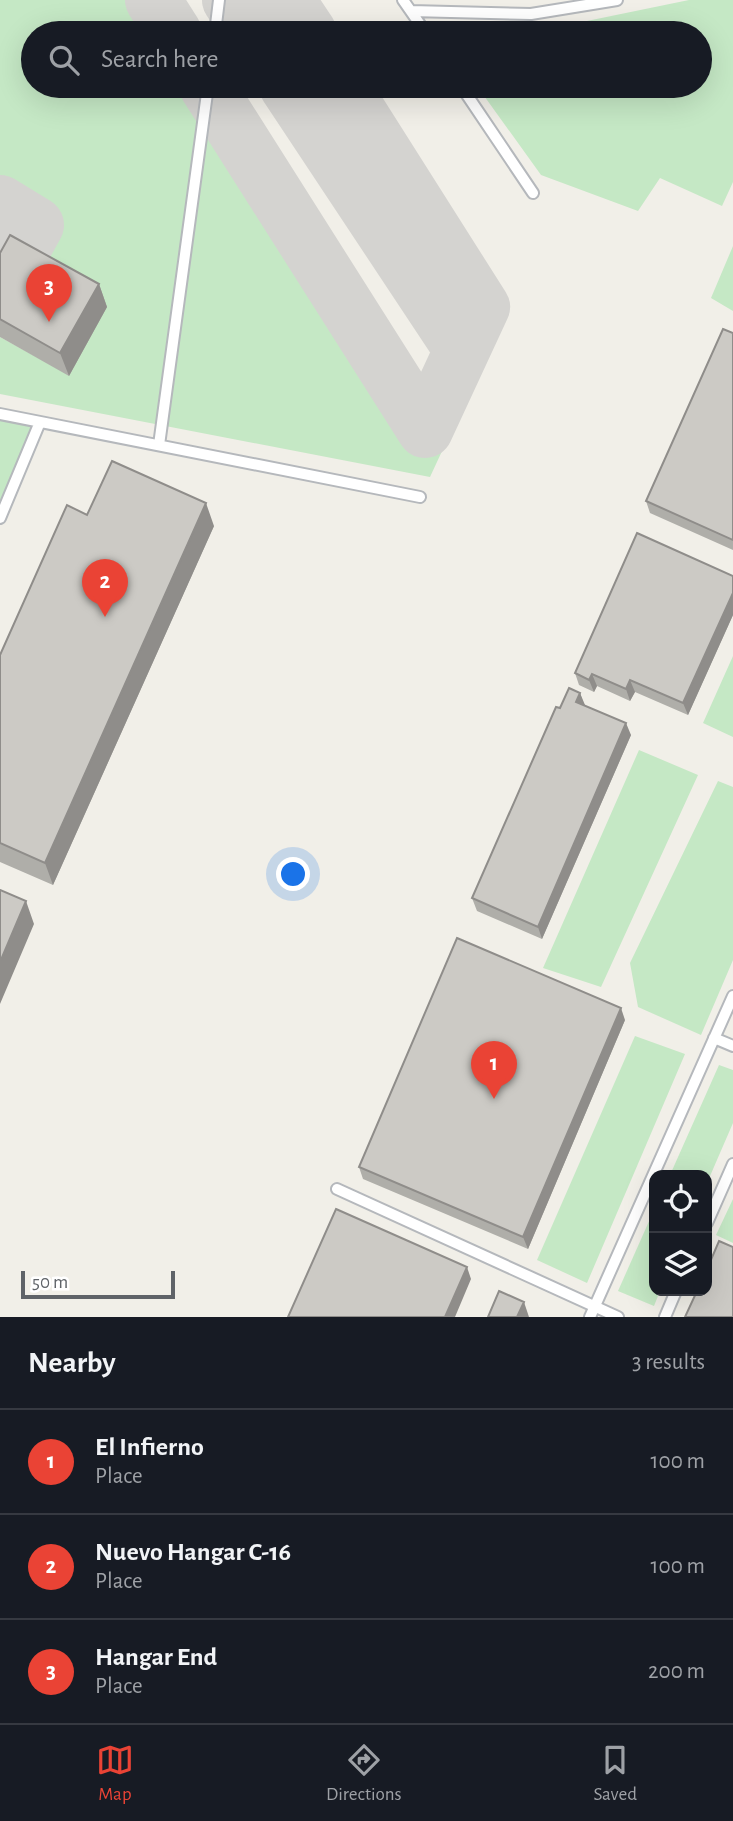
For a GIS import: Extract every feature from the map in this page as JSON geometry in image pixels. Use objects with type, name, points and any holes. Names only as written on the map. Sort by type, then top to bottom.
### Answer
[{"type":"lane","points":[[216,21],[219,0]]},
{"type":"lane","points":[[403,0],[418,21]]},
{"type":"lane","points":[[411,11],[531,14],[617,0]]},
{"type":"lane","points":[[159,444],[206,98]]},
{"type":"lane","points":[[469,98],[533,192]]},
{"type":"lane","points":[[0,414],[159,444],[242,464],[420,497]]},
{"type":"lane","points":[[0,518],[40,422]]},
{"type":"lane","points":[[592,1312],[733,996]]},
{"type":"lane","points":[[714,1038],[733,1046]]},
{"type":"lane","points":[[712,1212],[733,1164]]},
{"type":"lane","points":[[337,1189],[592,1312],[618,1317]]},
{"type":"lane","points":[[665,1317],[675,1296]]},
{"type":"green space","points":[[0,0],[152,0],[166,21],[21,21],[21,98],[217,98],[425,430],[443,449],[430,477],[0,394],[0,337],[69,375],[18,257],[36,225],[0,203]]},
{"type":"green space","points":[[689,0],[733,0],[733,182],[722,206],[660,178],[638,211],[541,175],[486,98],[712,98],[712,21],[587,21]]},
{"type":"green space","points":[[733,246],[733,311],[711,298]]},
{"type":"green space","points":[[0,416],[40,422],[0,518]]},
{"type":"green space","points":[[733,656],[733,737],[703,723]]},
{"type":"green space","points":[[639,750],[698,775],[601,987],[543,968]]},
{"type":"green space","points":[[718,781],[733,787],[733,960],[701,1035],[638,1007],[630,963]]},
{"type":"green space","points":[[635,1036],[685,1054],[587,1283],[537,1260]]},
{"type":"green space","points":[[719,1065],[733,1070],[733,1123],[712,1171],[672,1170]]},
{"type":"green space","points":[[733,1199],[733,1243],[716,1235]]},
{"type":"green space","points":[[649,1221],[649,1296],[658,1296],[654,1306],[618,1291]]},
{"type":"building","points":[[10,235],[99,284],[60,353],[0,319],[0,253]]},
{"type":"building","points":[[723,329],[733,333],[733,540],[646,501]]},
{"type":"building","points":[[112,461],[206,503],[45,863],[0,843],[0,655],[67,505],[87,515]]},
{"type":"building","points":[[637,533],[733,576],[733,593],[683,703],[630,680],[626,689],[592,674],[589,680],[575,673]]},
{"type":"building","points":[[569,688],[580,693],[576,702],[626,723],[538,927],[472,898],[556,707],[560,708]]},
{"type":"building","points":[[0,890],[26,901],[0,962]]},
{"type":"building","points":[[457,938],[621,1008],[523,1237],[359,1167]]},
{"type":"building","points":[[336,1209],[467,1267],[445,1317],[288,1317]]},
{"type":"building","points":[[719,1241],[733,1247],[733,1317],[685,1317],[695,1296],[712,1296],[712,1257]]},
{"type":"building","points":[[499,1291],[524,1302],[517,1317],[488,1317]]},
{"type":"taxiway","points":[[153,0],[166,21]]},
{"type":"taxiway","points":[[230,0],[244,21]]},
{"type":"taxiway","points":[[287,0],[301,21]]},
{"type":"taxiway","points":[[215,98],[425,430],[482,307],[350,98]]},
{"type":"taxiway","points":[[295,98],[462,350]]},
{"type":"taxiway","points":[[0,203],[36,225],[0,290]]},
{"type":"place","name":"Hangar End","points":[[49,322]]},
{"type":"place","name":"Nuevo Hangar C-16","points":[[105,617]]},
{"type":"place","name":"El Infierno","points":[[494,1099]]}]
